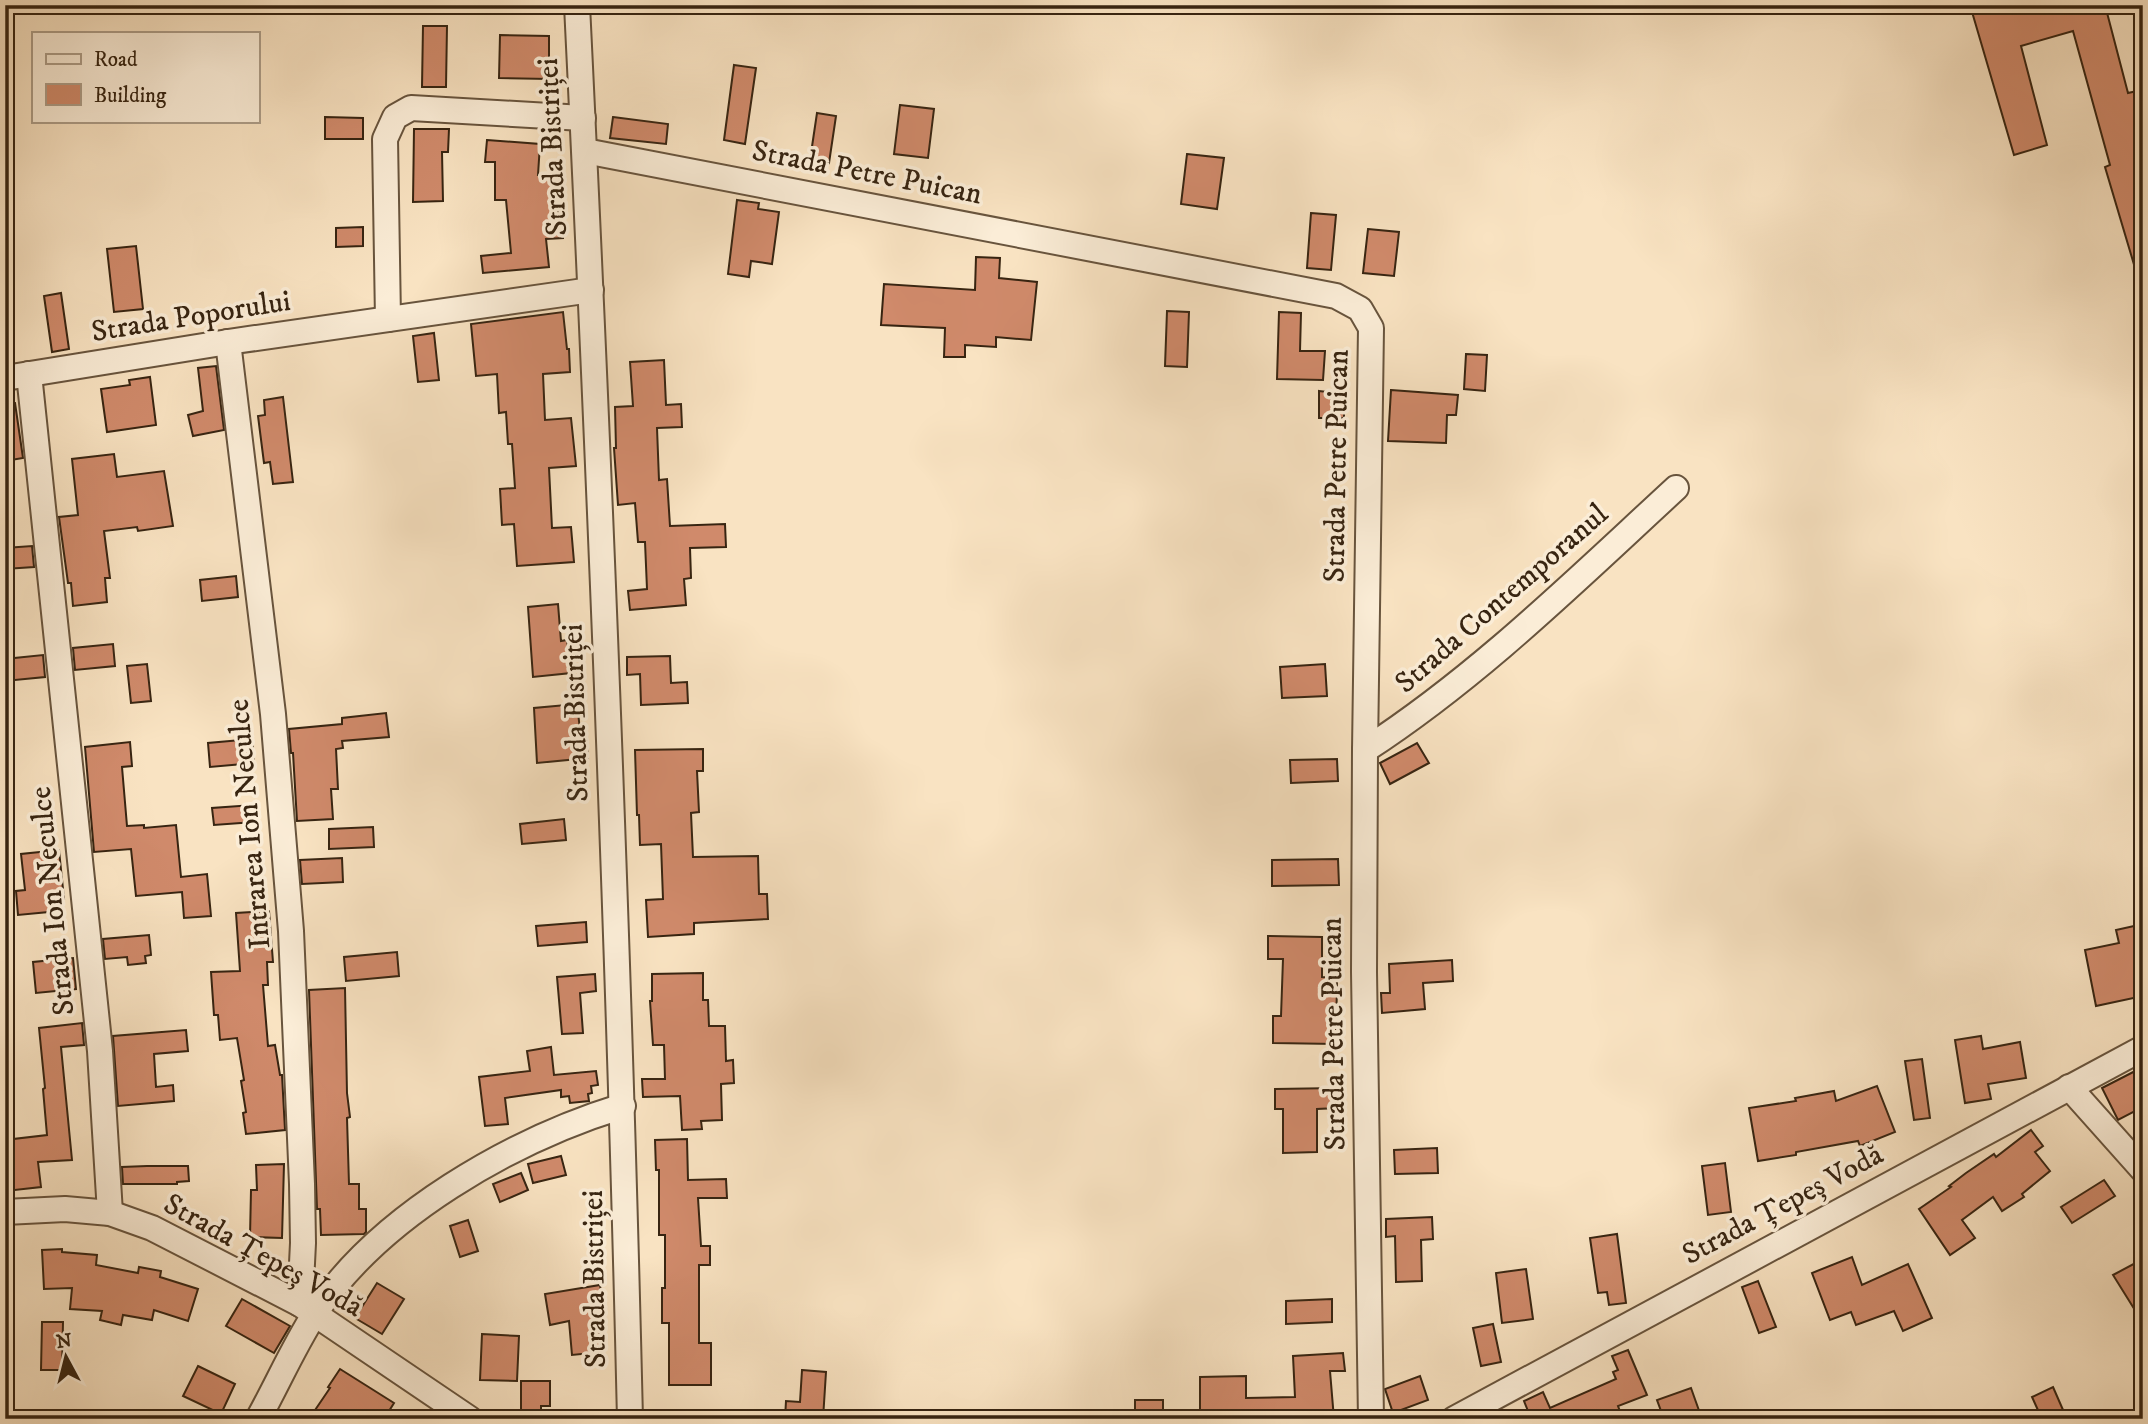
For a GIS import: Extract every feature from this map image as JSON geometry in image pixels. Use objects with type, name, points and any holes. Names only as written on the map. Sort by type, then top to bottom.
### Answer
[{"type":"street","name":"Strada Bistriței","points":[[577,5],[623,1106],[630,1419]]},
{"type":"street","points":[[387,319],[385,139],[394,117],[411,108],[583,118]]},
{"type":"street","name":"Strada Petre Puican","points":[[585,151],[1336,296],[1360,309],[1371,328],[1364,972],[1371,1419]]},
{"type":"street","name":"Strada Poporului","points":[[17,376],[228,342],[591,290]]},
{"type":"street","name":"Intrarea Ion Neculce","points":[[228,342],[274,714],[291,931],[307,1310]]},
{"type":"street","name":"Strada Ion Neculce","points":[[17,376],[100,1051],[110,1213]]},
{"type":"street","name":"Strada Contemporanul","points":[[1365,750],[1409,722],[1496,653],[1676,488]]},
{"type":"street","name":"Strada Țepeș Vodă","points":[[1454,1419],[2143,1048]]},
{"type":"street","points":[[2070,1087],[2143,1170]]},
{"type":"street","points":[[258,1419],[307,1310],[370,1247],[418,1209],[510,1152],[594,1115],[623,1106]]},
{"type":"street","name":"Strada Țepeș Vodă","points":[[5,1212],[65,1209],[110,1213],[152,1228],[307,1310],[470,1419]]},
{"type":"building","points":[[1970,5],[2105,5],[2128,93],[2137,91],[2143,111],[2143,277],[2138,278],[2105,167],[2110,165],[2073,31],[2021,46],[2047,145],[2014,155]]},
{"type":"building","points":[[423,26],[447,26],[446,87],[422,87]]},
{"type":"building","points":[[500,35],[549,36],[549,79],[499,78]]},
{"type":"building","points":[[734,65],[756,68],[745,144],[724,140]]},
{"type":"building","points":[[900,105],[934,109],[928,158],[894,154]]},
{"type":"building","points":[[817,113],[836,116],[829,163],[810,160]]},
{"type":"building","points":[[325,117],[363,118],[363,139],[325,139]]},
{"type":"building","points":[[613,117],[668,124],[666,144],[610,138]]},
{"type":"building","points":[[414,129],[449,129],[448,152],[442,152],[443,201],[413,202]]},
{"type":"building","points":[[487,140],[540,144],[538,175],[555,176],[554,212],[561,211],[563,238],[546,239],[549,267],[483,273],[481,256],[511,253],[506,200],[495,200],[495,162],[485,162]]},
{"type":"building","points":[[1187,154],[1224,158],[1217,209],[1181,204]]},
{"type":"building","points":[[737,200],[759,203],[758,209],[779,212],[772,264],[751,261],[749,277],[728,274]]},
{"type":"building","points":[[1311,213],[1336,215],[1331,270],[1307,268]]},
{"type":"building","points":[[363,227],[363,246],[336,247],[336,228]]},
{"type":"building","points":[[1368,229],[1399,232],[1394,276],[1363,273]]},
{"type":"building","points":[[136,246],[143,309],[114,312],[107,249]]},
{"type":"building","points":[[976,257],[1000,258],[999,278],[1037,282],[1031,340],[996,337],[996,347],[965,345],[965,357],[944,357],[945,328],[881,325],[884,284],[975,290]]},
{"type":"building","points":[[61,293],[69,349],[52,352],[44,296]]},
{"type":"building","points":[[1167,311],[1189,312],[1187,367],[1165,366]]},
{"type":"building","points":[[563,312],[570,372],[543,374],[545,420],[571,418],[576,466],[549,468],[552,528],[571,527],[574,562],[517,566],[514,524],[502,525],[500,489],[515,488],[512,444],[508,444],[506,412],[499,413],[497,374],[476,376],[471,324]]},
{"type":"building","points":[[1279,312],[1301,313],[1300,351],[1325,351],[1323,380],[1277,379]]},
{"type":"building","points":[[434,333],[439,380],[418,382],[413,336]]},
{"type":"building","points":[[1466,354],[1487,355],[1485,391],[1464,389]]},
{"type":"building","points":[[664,360],[666,405],[681,404],[682,427],[657,428],[659,480],[667,479],[670,526],[725,524],[726,547],[690,548],[691,578],[684,579],[686,605],[630,610],[628,591],[647,589],[645,542],[638,542],[635,503],[618,505],[614,448],[615,407],[633,406],[630,362]]},
{"type":"building","points":[[216,366],[224,430],[193,436],[188,415],[203,411],[198,368]]},
{"type":"building","points":[[150,377],[156,425],[107,432],[101,389],[130,385],[129,380]]},
{"type":"building","points":[[1391,390],[1458,395],[1456,415],[1447,415],[1446,443],[1388,441]]},
{"type":"building","points":[[1319,391],[1344,394],[1344,418],[1319,418]]},
{"type":"building","points":[[283,397],[293,482],[273,484],[270,462],[264,463],[258,416],[265,415],[264,400]]},
{"type":"building","points":[[15,403],[23,458],[5,461],[5,404]]},
{"type":"building","points":[[114,454],[117,477],[164,471],[173,526],[138,531],[137,527],[104,531],[110,578],[105,578],[107,602],[73,606],[59,517],[78,515],[72,459]]},
{"type":"building","points":[[32,546],[34,567],[5,569],[5,548]]},
{"type":"building","points":[[236,576],[238,597],[202,601],[200,580]]},
{"type":"building","points":[[558,604],[561,641],[567,640],[571,673],[533,677],[528,607]]},
{"type":"building","points":[[113,644],[115,666],[75,670],[73,648]]},
{"type":"building","points":[[43,655],[45,677],[5,681],[5,659]]},
{"type":"building","points":[[670,656],[671,683],[687,682],[688,703],[641,705],[640,674],[627,675],[627,657]]},
{"type":"building","points":[[147,664],[151,701],[131,703],[127,666]]},
{"type":"building","points":[[1325,664],[1327,696],[1282,698],[1280,667]]},
{"type":"building","points":[[577,704],[581,738],[586,737],[588,758],[537,763],[534,708]]},
{"type":"building","points":[[386,713],[389,737],[342,741],[343,748],[336,749],[338,789],[331,789],[333,819],[297,821],[289,729],[342,724],[342,718]]},
{"type":"building","points":[[252,739],[254,763],[210,767],[208,743]]},
{"type":"building","points":[[130,742],[132,766],[122,767],[127,826],[144,825],[144,828],[176,825],[181,877],[207,874],[211,916],[184,918],[182,892],[136,896],[131,849],[94,852],[85,747]]},
{"type":"building","points":[[1417,743],[1429,763],[1390,784],[1380,763]]},
{"type":"building","points":[[703,749],[703,771],[697,771],[699,812],[691,813],[693,857],[758,856],[759,894],[767,894],[768,919],[694,923],[694,934],[648,937],[646,900],[663,899],[661,844],[640,845],[635,750]]},
{"type":"building","points":[[1337,759],[1338,781],[1291,783],[1290,760]]},
{"type":"building","points":[[253,805],[254,822],[214,825],[212,808]]},
{"type":"building","points":[[564,819],[566,840],[522,844],[520,824]]},
{"type":"building","points":[[373,827],[374,847],[329,849],[329,829]]},
{"type":"building","points":[[59,850],[64,899],[58,900],[59,911],[18,915],[16,891],[25,890],[21,854]]},
{"type":"building","points":[[342,858],[343,882],[302,884],[300,860]]},
{"type":"building","points":[[1338,859],[1339,885],[1272,886],[1272,860]]},
{"type":"building","points":[[269,911],[273,962],[267,962],[268,985],[263,985],[268,1046],[275,1045],[282,1075],[285,1130],[246,1134],[241,1081],[244,1080],[237,1038],[220,1040],[218,1015],[214,1015],[211,972],[240,971],[236,913]]},
{"type":"building","points":[[586,922],[587,942],[538,946],[536,926]]},
{"type":"building","points":[[2143,924],[2143,996],[2096,1006],[2085,950],[2119,943],[2116,930]]},
{"type":"building","points":[[149,935],[151,955],[145,956],[146,963],[128,965],[127,957],[105,959],[103,939]]},
{"type":"building","points":[[1268,936],[1322,937],[1322,977],[1337,978],[1336,1044],[1273,1043],[1273,1016],[1281,1016],[1283,959],[1268,959]]},
{"type":"building","points":[[397,952],[399,976],[346,981],[344,957]]},
{"type":"building","points":[[73,958],[76,989],[36,993],[33,962]]},
{"type":"building","points":[[1452,960],[1453,981],[1423,983],[1425,1009],[1382,1013],[1381,993],[1390,993],[1389,964]]},
{"type":"building","points":[[703,973],[703,1000],[708,1000],[709,1026],[725,1026],[726,1061],[733,1060],[734,1083],[721,1084],[722,1120],[701,1121],[702,1129],[682,1130],[680,1096],[643,1097],[642,1079],[665,1079],[664,1045],[653,1045],[650,1001],[652,974]]},
{"type":"building","points":[[595,974],[596,991],[580,993],[583,1033],[562,1034],[557,977]]},
{"type":"building","points":[[345,988],[350,1117],[347,1118],[349,1184],[359,1184],[359,1209],[366,1209],[366,1232],[321,1235],[320,1209],[317,1209],[309,990]]},
{"type":"building","points":[[82,1023],[84,1045],[61,1047],[72,1160],[38,1162],[41,1187],[6,1191],[5,1140],[47,1135],[39,1028]]},
{"type":"building","points":[[186,1030],[188,1051],[154,1054],[156,1087],[173,1085],[174,1101],[118,1106],[113,1036]]},
{"type":"building","points":[[1981,1036],[1983,1049],[2020,1042],[2026,1078],[1988,1084],[1991,1099],[1965,1103],[1955,1040]]},
{"type":"building","points":[[551,1047],[554,1075],[596,1071],[598,1085],[591,1086],[589,1101],[570,1103],[569,1096],[561,1097],[561,1090],[505,1098],[508,1124],[485,1126],[479,1077],[530,1071],[527,1051]]},
{"type":"building","points":[[1922,1059],[1930,1118],[1914,1120],[1905,1061]]},
{"type":"building","points":[[2143,1067],[2143,1107],[2118,1120],[2102,1088]]},
{"type":"building","points":[[1877,1086],[1895,1132],[1860,1146],[1858,1141],[1758,1161],[1749,1108],[1796,1101],[1795,1098],[1834,1091],[1836,1101]]},
{"type":"building","points":[[1338,1088],[1338,1108],[1317,1109],[1317,1152],[1283,1153],[1283,1109],[1275,1109],[1275,1089]]},
{"type":"building","points":[[2031,1130],[2043,1146],[2035,1152],[2050,1171],[2022,1194],[2024,1197],[2002,1211],[1993,1197],[1962,1220],[1975,1238],[1950,1255],[1919,1209],[1966,1173],[1994,1154],[1996,1157]]},
{"type":"building","points":[[687,1139],[688,1180],[726,1179],[727,1198],[698,1198],[701,1246],[710,1246],[710,1265],[699,1265],[699,1343],[711,1343],[711,1385],[669,1385],[669,1323],[662,1323],[665,1235],[659,1235],[659,1170],[656,1170],[655,1140]]},
{"type":"building","points":[[1437,1148],[1438,1173],[1395,1174],[1394,1150]]},
{"type":"building","points":[[561,1156],[566,1175],[533,1183],[528,1164]]},
{"type":"building","points":[[1725,1163],[1731,1212],[1708,1215],[1702,1166]]},
{"type":"building","points":[[284,1164],[282,1238],[250,1237],[251,1190],[257,1190],[256,1165]]},
{"type":"building","points":[[188,1166],[189,1181],[177,1184],[123,1184],[122,1167]]},
{"type":"building","points":[[521,1173],[528,1190],[500,1202],[493,1184]]},
{"type":"building","points":[[2104,1180],[2115,1196],[2072,1223],[2061,1207]]},
{"type":"building","points":[[1432,1217],[1433,1239],[1421,1240],[1422,1281],[1396,1282],[1395,1236],[1386,1237],[1386,1219]]},
{"type":"building","points":[[468,1220],[478,1251],[460,1257],[450,1226]]},
{"type":"building","points":[[1617,1234],[1626,1303],[1609,1305],[1607,1292],[1598,1293],[1590,1238]]},
{"type":"building","points":[[62,1249],[62,1252],[97,1255],[96,1265],[138,1273],[139,1267],[161,1271],[160,1277],[198,1289],[188,1321],[154,1310],[152,1320],[123,1315],[121,1325],[100,1320],[102,1311],[70,1309],[72,1288],[44,1289],[42,1250]]},
{"type":"building","points":[[1852,1257],[1862,1285],[1908,1264],[1932,1318],[1903,1331],[1894,1311],[1856,1325],[1851,1312],[1830,1320],[1812,1273]]},
{"type":"building","points":[[2143,1259],[2143,1323],[2113,1275]]},
{"type":"building","points":[[1526,1269],[1533,1319],[1502,1323],[1496,1273]]},
{"type":"building","points":[[1758,1281],[1776,1327],[1759,1333],[1742,1287]]},
{"type":"building","points":[[377,1283],[404,1299],[382,1334],[355,1318]]},
{"type":"building","points":[[600,1285],[605,1316],[598,1317],[601,1352],[572,1355],[569,1321],[550,1325],[545,1294]]},
{"type":"building","points":[[242,1299],[290,1326],[274,1353],[226,1326]]},
{"type":"building","points":[[1332,1299],[1332,1322],[1286,1324],[1286,1301]]},
{"type":"building","points":[[42,1322],[63,1322],[62,1370],[41,1370]]},
{"type":"building","points":[[1493,1324],[1501,1362],[1481,1366],[1473,1328]]},
{"type":"building","points":[[482,1334],[519,1336],[517,1381],[480,1380]]},
{"type":"building","points":[[1628,1350],[1647,1395],[1618,1406],[1623,1419],[1524,1419],[1530,1416],[1524,1401],[1543,1392],[1550,1408],[1616,1379],[1613,1372],[1618,1370],[1612,1356]]},
{"type":"building","points":[[1343,1353],[1345,1371],[1330,1371],[1334,1419],[1200,1419],[1200,1377],[1246,1376],[1246,1398],[1295,1397],[1293,1356]]},
{"type":"building","points":[[198,1366],[235,1384],[221,1414],[183,1396]]},
{"type":"building","points":[[340,1369],[394,1403],[384,1419],[309,1419]]},
{"type":"building","points":[[802,1370],[826,1372],[823,1419],[785,1419],[786,1401],[800,1402]]},
{"type":"building","points":[[1420,1376],[1428,1400],[1393,1413],[1385,1389]]},
{"type":"building","points":[[521,1381],[550,1381],[550,1406],[541,1406],[541,1419],[521,1419]]},
{"type":"building","points":[[2053,1387],[2067,1419],[2042,1419],[2032,1397]]},
{"type":"building","points":[[1691,1388],[1702,1419],[1664,1419],[1657,1400]]},
{"type":"building","points":[[1135,1400],[1163,1400],[1163,1419],[1135,1419]]}]
